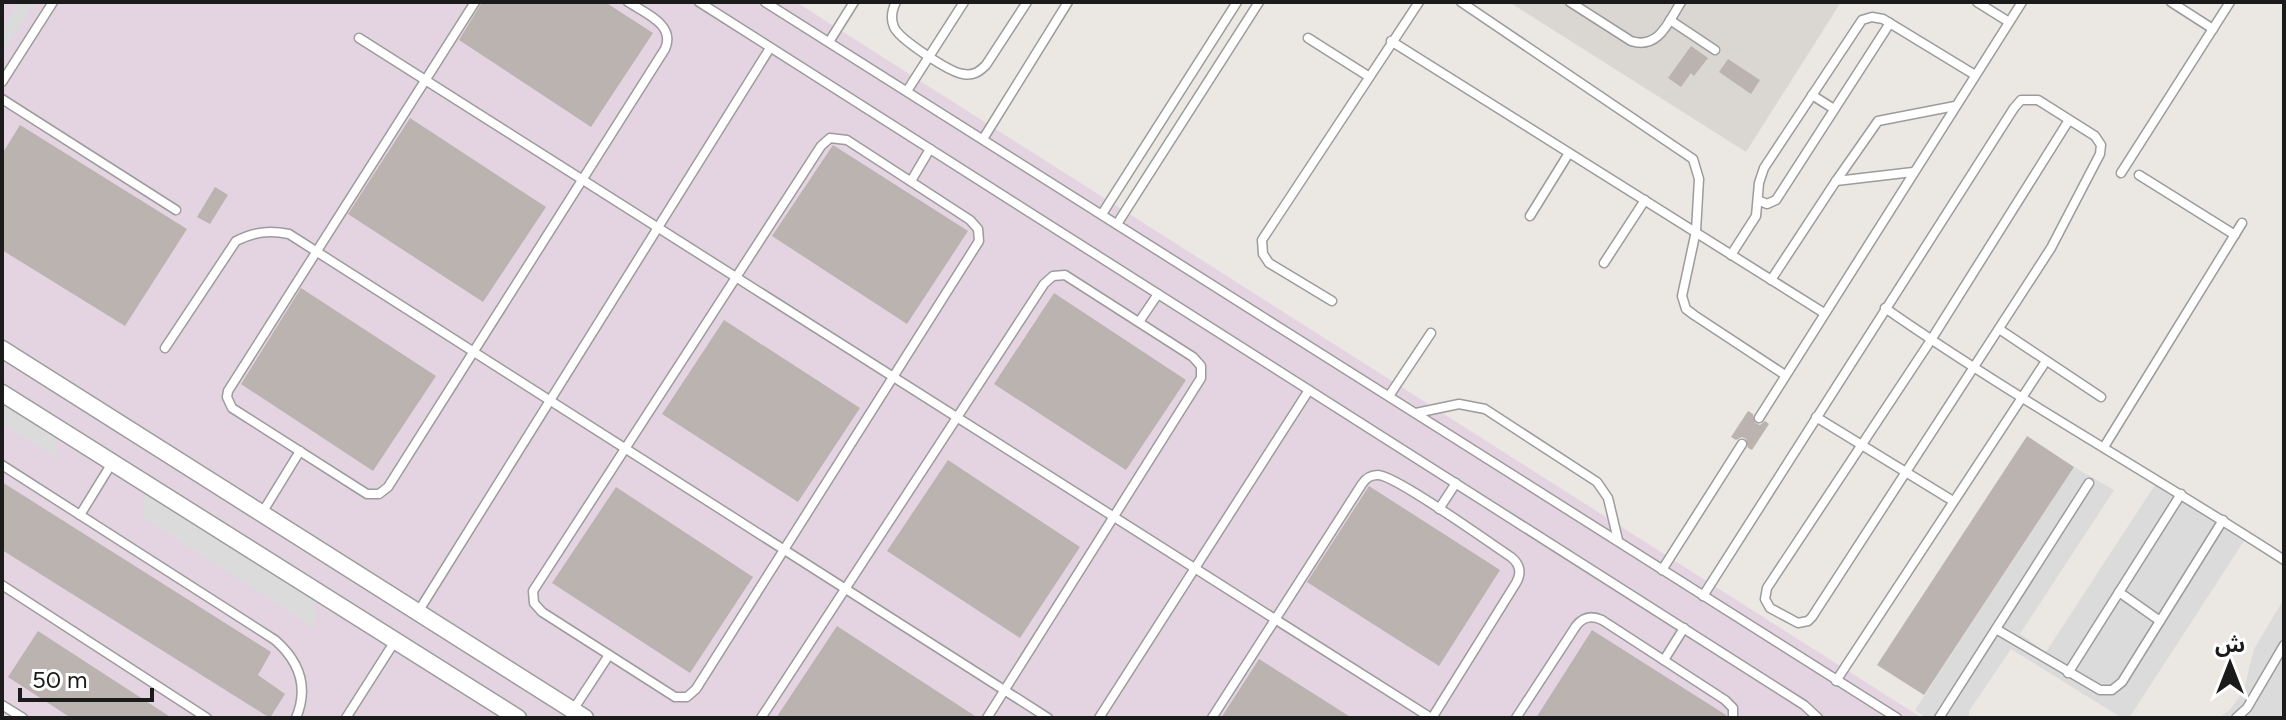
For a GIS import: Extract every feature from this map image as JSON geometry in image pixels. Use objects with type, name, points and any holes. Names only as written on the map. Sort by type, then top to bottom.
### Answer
[{"type":"street","points":[[2,349],[579,714]]},
{"type":"street","points":[[2,393],[518,718]]},
{"type":"lane","points":[[2,82],[53,2]]},
{"type":"lane","points":[[475,2],[230,385],[227,397],[232,408],[362,492],[373,495],[388,487],[668,43],[665,27],[628,2]]},
{"type":"lane","points":[[699,2],[1684,628],[1804,705],[1818,718]]},
{"type":"lane","points":[[765,2],[1894,717]]},
{"type":"lane","points":[[829,42],[854,2]]},
{"type":"lane","points":[[896,2],[892,20],[897,33],[960,74],[977,73],[986,65],[1027,2]]},
{"type":"lane","points":[[907,91],[964,2]]},
{"type":"lane","points":[[983,139],[1068,2]]},
{"type":"lane","points":[[1102,214],[1237,2]]},
{"type":"lane","points":[[1117,224],[1259,2]]},
{"type":"lane","points":[[1332,301],[1269,263],[1263,254],[1262,240],[1419,2]]},
{"type":"lane","points":[[1461,2],[1693,159],[1699,173],[1696,231],[1682,289],[1686,309],[1785,375]]},
{"type":"lane","points":[[1570,2],[1637,43],[1653,41],[1681,2]]},
{"type":"lane","points":[[1977,2],[2009,22]]},
{"type":"lane","points":[[1759,418],[2022,2]]},
{"type":"lane","points":[[2171,2],[2213,29]]},
{"type":"lane","points":[[2121,173],[2230,2]]},
{"type":"lane","points":[[1731,255],[1753,221],[1764,168],[1858,24],[1872,17],[1890,23],[1975,75]]},
{"type":"lane","points":[[1670,20],[1715,50]]},
{"type":"lane","points":[[1758,200],[1767,204],[1776,200],[1890,23]]},
{"type":"lane","points":[[359,38],[1194,568],[1275,619],[1432,718],[1516,583],[1520,572],[1516,561],[1382,475],[1371,476],[1366,479],[1275,619],[1212,718]]},
{"type":"lane","points":[[1308,38],[1368,76]]},
{"type":"lane","points":[[1391,41],[1824,313]]},
{"type":"lane","points":[[418,613],[770,48]]},
{"type":"lane","points":[[1812,95],[1834,109]]},
{"type":"lane","points":[[2,99],[176,210]]},
{"type":"lane","points":[[1703,596],[2017,104],[2026,99],[2038,100],[2069,120],[2098,140],[2100,154],[2084,181],[2064,228],[1812,617],[1802,623],[1793,622],[1766,604],[1765,593],[1931,340],[2069,120]]},
{"type":"lane","points":[[1771,280],[1878,121],[1955,106]]},
{"type":"lane","points":[[830,138],[847,140],[911,181],[970,220],[979,234],[976,246],[692,694],[675,697],[537,608],[533,591],[736,277],[821,146],[830,138]]},
{"type":"lane","points":[[911,181],[930,149]]},
{"type":"lane","points":[[1530,216],[1569,153]]},
{"type":"lane","points":[[1836,181],[1913,172]]},
{"type":"lane","points":[[2139,175],[2235,235]]},
{"type":"lane","points":[[1604,263],[1645,200]]},
{"type":"lane","points":[[2104,447],[2242,223]]},
{"type":"lane","points":[[165,348],[236,241],[253,233],[271,231],[289,234],[1048,718]]},
{"type":"lane","points":[[761,718],[1044,284],[1059,274],[1070,278],[1198,361],[1201,378],[987,718]]},
{"type":"lane","points":[[1139,322],[1158,294]]},
{"type":"lane","points":[[1885,308],[2021,398],[2284,560]]},
{"type":"lane","points":[[1999,329],[2101,397]]},
{"type":"lane","points":[[1389,396],[1431,333]]},
{"type":"lane","points":[[1836,681],[2046,361]]},
{"type":"lane","points":[[1099,718],[1309,390]]},
{"type":"lane","points":[[1416,413],[1459,404],[1485,409],[1597,482],[1608,498],[1618,540]]},
{"type":"lane","points":[[1816,417],[1953,501]]},
{"type":"lane","points":[[1662,570],[1742,444]]},
{"type":"lane","points":[[262,513],[300,451]]},
{"type":"lane","points":[[80,515],[112,463]]},
{"type":"lane","points":[[2,465],[275,640],[289,652],[303,687],[296,718]]},
{"type":"lane","points":[[1439,509],[1456,483]]},
{"type":"lane","points":[[1939,718],[2089,483]]},
{"type":"lane","points":[[2068,673],[2181,494]]},
{"type":"lane","points":[[1996,629],[2100,690],[2112,690],[2122,682],[2223,520]]},
{"type":"lane","points":[[2,585],[207,718]]},
{"type":"lane","points":[[2119,592],[2160,621]]},
{"type":"lane","points":[[1516,718],[1576,626],[1585,618],[1602,620],[1729,703],[1733,718]]},
{"type":"lane","points":[[1664,660],[1684,628]]},
{"type":"lane","points":[[346,718],[395,640]]},
{"type":"lane","points":[[2236,718],[2248,713],[2284,645]]},
{"type":"lane","points":[[579,714],[609,655]]},
{"type":"lane","points":[[2,705],[23,718]]},
{"type":"shaded area","points":[[2,2],[796,2],[1922,718],[2,718]]},
{"type":"shaded area","points":[[19,2],[35,2],[2,55],[2,29]]},
{"type":"shaded area","points":[[1509,2],[1841,2],[1746,152]]},
{"type":"shaded area","points":[[2,399],[54,430],[58,458],[2,424]]},
{"type":"shaded area","points":[[2074,467],[2114,490],[2020,634],[2046,652],[2155,485],[2244,541],[2129,718],[2122,718],[2011,649],[1969,711],[1969,718],[1926,718],[1915,710]]},
{"type":"shaded area","points":[[143,487],[317,599],[315,628],[143,517]]},
{"type":"shaded area","points":[[2284,599],[2284,718],[2218,718],[2230,710],[2244,690],[2254,649]]},
{"type":"building","points":[[482,2],[605,2],[653,33],[591,127],[459,40]]},
{"type":"building","points":[[1691,46],[1708,58],[1681,87],[1668,78]]},
{"type":"building","points":[[1728,59],[1760,80],[1751,94],[1719,72]]},
{"type":"building","points":[[410,118],[546,207],[483,302],[348,214]]},
{"type":"building","points":[[20,125],[187,229],[125,326],[2,250],[2,154]]},
{"type":"building","points":[[833,145],[968,231],[907,324],[772,236]]},
{"type":"building","points":[[215,187],[228,195],[210,224],[197,217]]},
{"type":"building","points":[[301,288],[436,376],[373,471],[241,384]]},
{"type":"building","points":[[1054,293],[1186,380],[1126,470],[994,384]]},
{"type":"building","points":[[724,320],[860,408],[798,502],[662,414]]},
{"type":"building","points":[[1748,411],[1753,414],[1755,423],[1760,425],[1765,421],[1769,424],[1752,450],[1748,448],[1746,439],[1731,437]]},
{"type":"building","points":[[2027,436],[2074,467],[1924,695],[1877,665]]},
{"type":"building","points":[[948,460],[1080,547],[1020,638],[887,551]]},
{"type":"building","points":[[2,482],[271,652],[258,675],[285,694],[270,718],[2,550]]},
{"type":"building","points":[[1369,486],[1500,570],[1439,666],[1307,582]]},
{"type":"building","points":[[616,487],[753,577],[690,673],[552,583]]},
{"type":"building","points":[[837,626],[978,718],[776,718]]},
{"type":"building","points":[[1592,630],[1726,715],[1726,718],[1536,718]]},
{"type":"building","points":[[38,631],[172,718],[71,718],[8,677]]},
{"type":"building","points":[[1259,659],[1352,718],[1221,718]]}]
